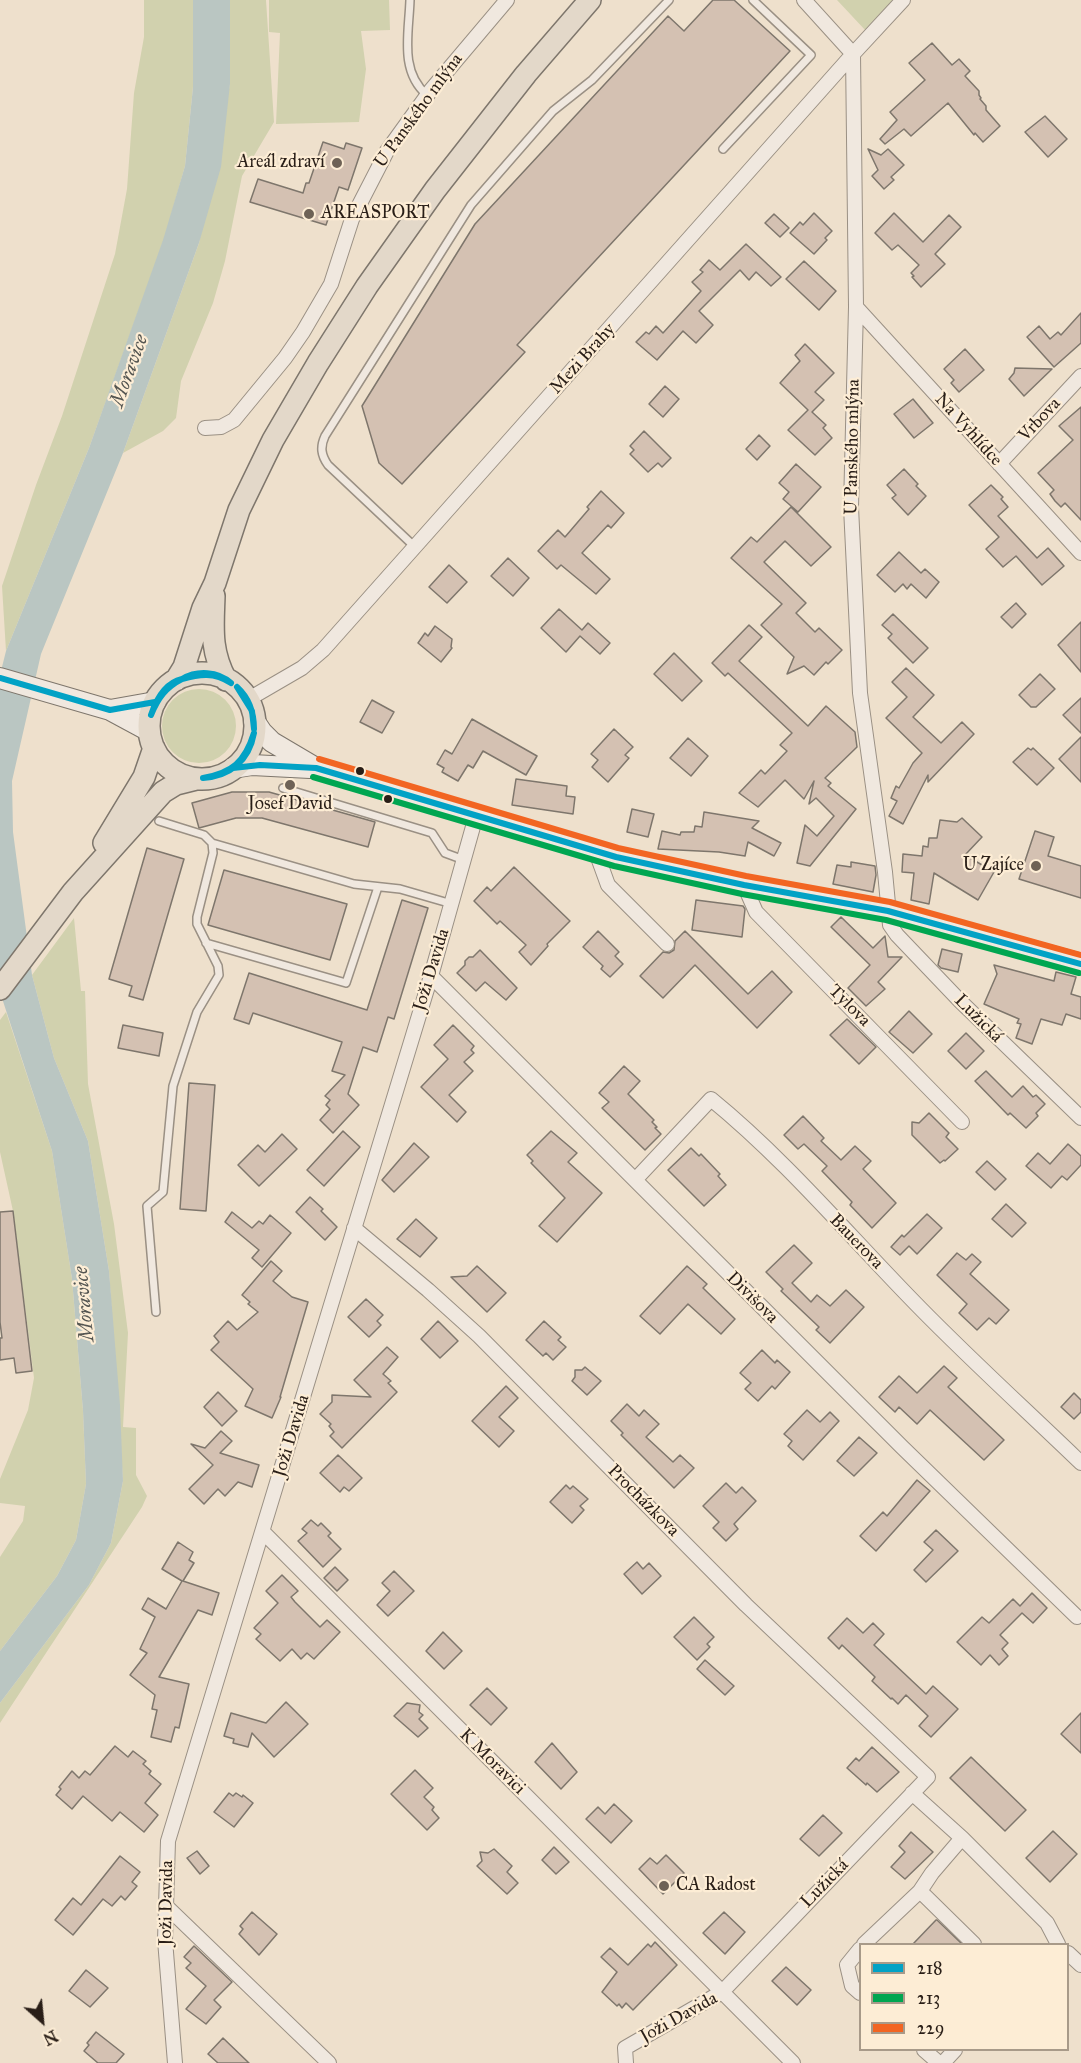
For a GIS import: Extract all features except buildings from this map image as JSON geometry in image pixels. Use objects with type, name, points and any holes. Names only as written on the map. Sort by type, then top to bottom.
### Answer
[{"type":"main road","points":[[176,680],[187,659],[239,510],[273,440],[313,371],[367,286],[463,152],[590,0]]},
{"type":"main road","points":[[215,583],[213,648],[226,680]]},
{"type":"main road","points":[[73,892],[144,777],[151,740],[150,716],[155,702],[176,680],[188,675],[201,674],[214,675],[237,687],[262,732],[272,742],[316,768],[596,852],[744,885],[888,911],[1081,964]]},
{"type":"main road","points":[[0,678],[110,710],[151,740],[161,759],[170,768],[196,779]]},
{"type":"main road","points":[[110,710],[155,702]]},
{"type":"main road","points":[[0,989],[73,892],[163,792],[176,784],[220,776],[233,768],[248,751],[254,736],[251,710]]},
{"type":"main road","points":[[233,768],[252,765],[316,768]]},
{"type":"street","name":"U Panského mlýna","points":[[205,428],[221,427],[234,420],[285,358],[331,284],[352,219],[378,165],[427,95],[507,0]]},
{"type":"street","points":[[804,0],[853,54]]},
{"type":"street","name":"Mezi Brahy","points":[[251,710],[288,677],[314,659],[903,0]]},
{"type":"street","name":"U Panského mlýna","points":[[853,54],[856,307],[851,507],[860,693],[885,872],[888,911]]},
{"type":"street","name":"Na Vyhlídce","points":[[856,307],[1081,553]]},
{"type":"street","name":"Vrbova","points":[[999,464],[1081,376]]},
{"type":"street","name":"Joži Davida","points":[[176,2063],[165,1940],[168,1841],[431,976],[476,816]]},
{"type":"street","points":[[596,852],[608,885],[667,944]]},
{"type":"street","name":"Tylova","points":[[744,885],[756,912],[962,1122]]},
{"type":"street","name":"Lužická","points":[[888,911],[890,925],[897,935],[960,1001],[1081,1118]]},
{"type":"street","name":"Divišova","points":[[431,976],[893,1439],[1077,1617]]},
{"type":"street","name":"Bauerova","points":[[635,1180],[711,1099],[734,1118],[817,1200],[921,1310],[1081,1463]]},
{"type":"street","name":"Procházkova","points":[[354,1228],[479,1336],[746,1605],[928,1777]]},
{"type":"street","name":"K Moravici","points":[[262,1532],[722,1992]]},
{"type":"street","name":"Lužická","points":[[722,1992],[928,1777]]},
{"type":"street","points":[[912,1793],[962,1838],[1047,1923],[1057,1943]]},
{"type":"street","points":[[865,1943],[920,1891],[962,1838]]},
{"type":"street","points":[[920,1891],[973,1943]]},
{"type":"street","points":[[166,1906],[329,2063]]},
{"type":"street","points":[[859,1951],[847,1965],[852,1986],[859,1991]]},
{"type":"street","points":[[1069,1954],[1081,1965]]},
{"type":"street","name":"Joži Davida","points":[[626,2063],[625,2048],[722,1992],[793,2063]]},
{"type":"street","points":[[926,2051],[941,2063],[953,2051]]},
{"type":"lane","points":[[410,0],[406,50],[414,80],[419,89],[427,95]]},
{"type":"lane","points":[[416,547],[328,465],[322,454],[322,442],[471,205],[553,111],[592,80],[669,0]]},
{"type":"lane","points":[[723,149],[811,55],[753,0]]},
{"type":"lane","points":[[283,788],[432,833],[445,853],[464,860]]},
{"type":"lane","points":[[159,821],[204,835],[212,843],[354,884],[400,890],[452,904]]},
{"type":"lane","points":[[156,1312],[147,1206],[164,1192],[173,1086],[197,1012],[219,975],[218,966],[199,931],[197,917],[213,853],[212,843]]},
{"type":"lane","points":[[206,943],[346,983],[378,887]]},
{"type":"green space","points":[[144,0],[193,0],[193,87],[185,166],[164,240],[89,448],[6,651],[2,586],[62,416],[115,254],[127,189],[134,93],[144,37]]},
{"type":"green space","points":[[230,0],[266,0],[274,122],[242,176],[225,261],[213,303],[181,381],[176,418],[163,431],[123,453],[199,243],[230,84]]},
{"type":"green space","points":[[269,0],[389,0],[390,30],[361,31],[366,69],[359,122],[276,124],[280,33],[269,32]]},
{"type":"green space","points":[[837,0],[895,0],[866,31]]},
{"type":"green space","points":[[192,689],[206,689],[220,695],[230,705],[236,719],[234,740],[220,757],[206,763],[192,763],[178,757],[168,747],[162,733],[162,719],[168,705],[178,695]]},
{"type":"green space","points":[[74,918],[81,991],[85,991],[88,1084],[114,1224],[128,1333],[123,1427],[136,1428],[136,1475],[147,1496],[0,1723],[0,1703],[89,1585],[111,1543],[123,1481],[109,1271],[88,1141],[54,1058],[32,975]]},
{"type":"green space","points":[[6,1012],[52,1151],[72,1279],[83,1411],[86,1484],[76,1540],[57,1576],[0,1651],[0,1557],[23,1521],[25,1506],[0,1503],[0,1479],[28,1410],[34,1378],[13,1211],[0,1152],[0,1020]]},
{"type":"water","name":"Moravice","points":[[193,0],[230,0],[230,84],[221,167],[199,243],[123,453],[41,654],[12,781],[13,832],[32,975],[54,1058],[88,1141],[109,1271],[120,1405],[123,1481],[111,1543],[89,1585],[0,1703],[0,1651],[57,1576],[76,1540],[86,1484],[83,1411],[72,1279],[52,1151],[0,992],[0,675],[6,651],[89,448],[163,240],[185,166],[193,87]]},
{"type":"transit line","name":"218","points":[[182,679],[194,674],[207,673],[220,676],[231,683]]},
{"type":"transit line","name":"218","points":[[182,679],[207,675],[219,677],[231,683]]},
{"type":"transit line","name":"218","points":[[0,678],[110,710],[155,702]]},
{"type":"transit line","name":"218","points":[[151,715],[166,688],[182,679]]},
{"type":"transit line","name":"218","points":[[151,715],[163,694],[182,679]]},
{"type":"transit line","name":"218","points":[[237,687],[250,706],[254,729]]},
{"type":"transit line","name":"218","points":[[237,687],[252,711],[254,729]]},
{"type":"transit line","name":"218","points":[[203,778],[222,773],[242,759],[254,733]]},
{"type":"transit line","name":"218","points":[[203,778],[222,774],[237,765],[248,752],[254,733]]},
{"type":"transit line","name":"229","points":[[319,759],[618,848],[746,876],[890,902],[1081,955]]},
{"type":"transit line","name":"218","points":[[233,768],[260,765],[316,768],[616,857],[744,885],[888,911],[1081,964]]},
{"type":"transit line","name":"213","points":[[313,777],[614,866],[742,894],[886,920],[1079,973]]},
{"type":"place","name":"Areál zdraví","points":[[337,163]]},
{"type":"place","name":"AREASPORT","points":[[309,214]]},
{"type":"place","name":"Josef David","points":[[290,785]]},
{"type":"place","name":"U Zajíce","points":[[1036,866]]},
{"type":"place","name":"CA Radost","points":[[664,1886]]}]
